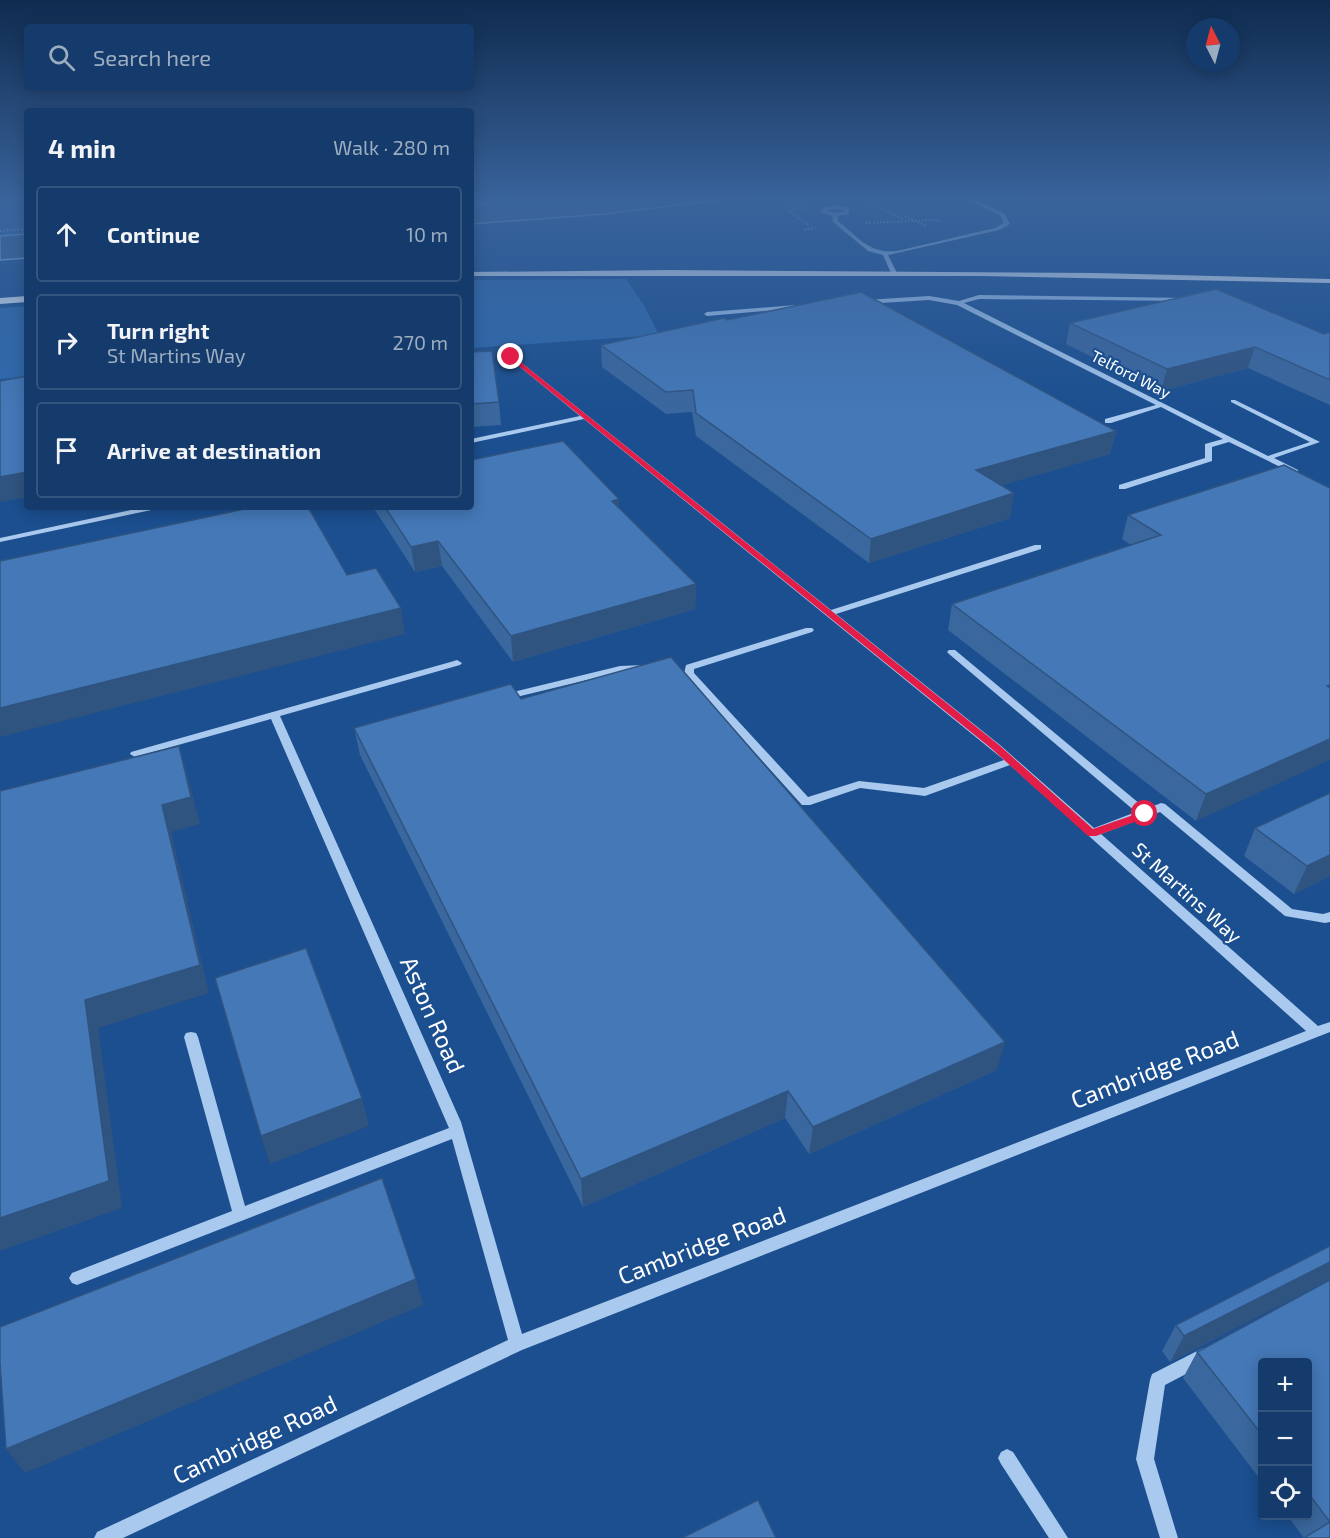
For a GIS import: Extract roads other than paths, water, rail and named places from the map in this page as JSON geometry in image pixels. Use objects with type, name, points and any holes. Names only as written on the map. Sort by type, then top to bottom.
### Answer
[{"type":"main road","points":[[474,274],[894,273],[1179,276],[1330,281]]},
{"type":"main road","points":[[0,300],[24,299]]},
{"type":"street","points":[[892,269],[894,273]]},
{"type":"street","points":[[959,303],[979,297],[1199,299]]},
{"type":"street","name":"Telford Way","points":[[857,302],[915,298],[943,299],[959,303],[1299,474]]},
{"type":"street","points":[[706,314],[800,307]]},
{"type":"street","name":"St Martins Way","points":[[511,357],[1010,761],[1324,1030]]},
{"type":"street","points":[[1233,401],[1316,442],[1268,458]]},
{"type":"street","points":[[1108,421],[1162,405]]},
{"type":"street","points":[[474,440],[585,417]]},
{"type":"street","points":[[1122,487],[1209,459],[1208,446],[1229,439]]},
{"type":"street","points":[[0,540],[142,510]]},
{"type":"street","points":[[829,613],[1038,547]]},
{"type":"street","points":[[677,667],[689,667],[809,630]]},
{"type":"street","points":[[952,652],[1145,814]]},
{"type":"street","points":[[135,754],[457,663]]},
{"type":"street","points":[[689,667],[689,674],[806,802],[859,784],[925,792],[1010,761]]},
{"type":"street","points":[[493,700],[620,669],[655,668]]},
{"type":"street","name":"Aston Road","points":[[275,716],[457,1131],[517,1344]]},
{"type":"street","points":[[1092,833],[1161,807],[1289,913],[1325,919],[1330,916]]},
{"type":"street","name":"Cambridge Road","points":[[103,1538],[517,1344],[1324,1030]]},
{"type":"street","points":[[191,1037],[240,1214]]},
{"type":"street","points":[[77,1278],[457,1131]]},
{"type":"street","points":[[1169,1538],[1145,1459],[1158,1380],[1219,1347]]},
{"type":"street","points":[[1007,1458],[1059,1538]]}]
